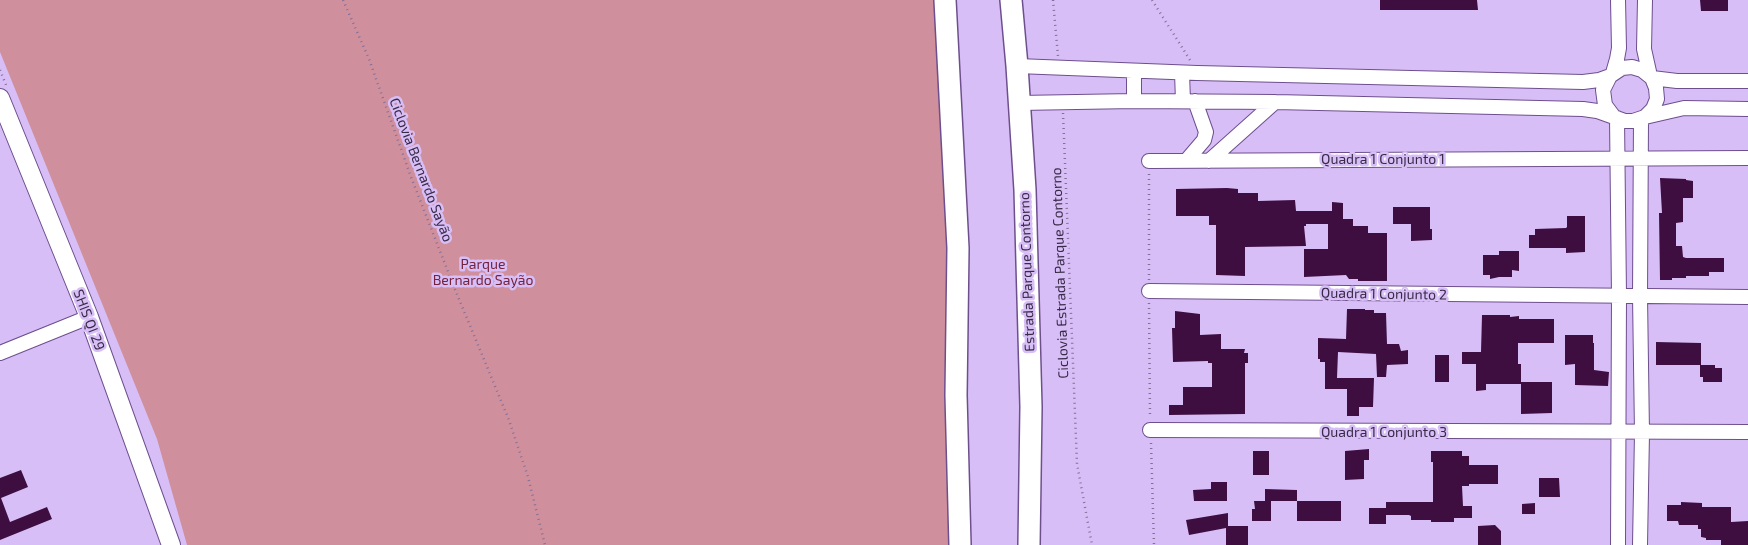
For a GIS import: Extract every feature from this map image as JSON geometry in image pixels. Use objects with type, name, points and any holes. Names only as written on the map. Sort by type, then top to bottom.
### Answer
[{"type":"main road","points":[[945,0],[958,248],[956,395],[960,545]]},
{"type":"main road","name":"Estrada Parque Contorno","points":[[1011,0],[1025,190],[1031,407],[1029,545]]},
{"type":"street","points":[[1618,0],[1618,59],[1603,90],[1605,105],[1616,117],[1619,296],[1618,545]]},
{"type":"street","points":[[1640,545],[1642,433],[1640,296],[1641,158],[1643,118],[1653,109],[1656,99],[1656,88],[1651,77],[1644,49],[1645,0]]},
{"type":"street","points":[[1017,66],[1182,73],[1583,82],[1599,80],[1622,68],[1632,67],[1642,70],[1651,77],[1677,81],[1748,81]]},
{"type":"street","points":[[1134,71],[1134,101]]},
{"type":"street","points":[[1182,73],[1189,102],[1206,132],[1204,140],[1186,161]]},
{"type":"street","name":"SHIS QI 29","points":[[0,98],[88,317],[170,545]]},
{"type":"street","points":[[1020,103],[1134,101],[1275,102],[1583,109],[1597,111],[1625,121],[1684,108],[1748,108]]},
{"type":"street","points":[[1209,161],[1275,102]]},
{"type":"street","name":"Quadra 1 Conjunto 1","points":[[1149,161],[1748,158]]},
{"type":"street","name":"Quadra 1 Conjunto 2","points":[[1148,291],[1748,297]]},
{"type":"street","points":[[0,353],[88,317]]},
{"type":"street","name":"Quadra 1 Conjunto 3","points":[[1150,430],[1748,432]]},
{"type":"path","name":"Ciclovia Bernardo Sayão","points":[[343,0],[369,59],[411,177],[509,420],[528,477],[545,545]]},
{"type":"path","points":[[1053,0],[1059,68]]},
{"type":"path","points":[[1152,0],[1197,73]]},
{"type":"path","name":"Ciclovia Estrada Parque Contorno","points":[[1063,102],[1077,464],[1092,545]]},
{"type":"path","points":[[1149,161],[1148,291],[1154,545]]},
{"type":"green space","name":"Parque Bernardo Sayão","points":[[0,0],[948,0],[960,545],[187,545],[157,439],[0,52]]},
{"type":"building","points":[[1380,0],[1477,0],[1478,10],[1380,10]]},
{"type":"building","points":[[1700,0],[1728,0],[1728,11],[1701,11]]},
{"type":"building","points":[[1660,178],[1693,181],[1693,198],[1683,198],[1683,222],[1676,223],[1676,246],[1682,246],[1683,257],[1686,258],[1724,258],[1724,272],[1709,272],[1709,276],[1686,276],[1686,278],[1660,280],[1659,213],[1662,213]]},
{"type":"building","points":[[1176,189],[1238,189],[1238,193],[1258,193],[1258,201],[1295,200],[1296,211],[1332,211],[1332,202],[1343,203],[1343,219],[1353,219],[1353,226],[1368,226],[1368,233],[1387,233],[1387,281],[1358,281],[1358,279],[1349,279],[1346,275],[1304,277],[1304,249],[1328,249],[1328,224],[1306,224],[1304,226],[1306,246],[1245,247],[1245,276],[1216,275],[1216,225],[1209,225],[1209,216],[1176,216]]},
{"type":"building","points":[[1393,207],[1430,207],[1432,240],[1411,241],[1411,224],[1393,224]]},
{"type":"building","points":[[1567,216],[1585,216],[1585,252],[1566,253],[1566,248],[1529,248],[1529,235],[1535,235],[1535,229],[1566,228]]},
{"type":"building","points":[[1499,251],[1519,251],[1519,271],[1512,270],[1512,277],[1490,279],[1490,275],[1483,275],[1483,255],[1499,255]]},
{"type":"building","points":[[1347,309],[1365,309],[1374,310],[1374,313],[1386,313],[1387,344],[1399,344],[1401,351],[1408,350],[1408,364],[1387,365],[1386,377],[1377,377],[1376,354],[1338,352],[1337,378],[1374,378],[1373,407],[1359,407],[1359,416],[1347,416],[1347,389],[1325,389],[1325,362],[1320,362],[1320,359],[1318,359],[1318,338],[1346,339]]},
{"type":"building","points":[[1175,311],[1200,314],[1200,335],[1221,334],[1221,349],[1245,349],[1244,353],[1248,353],[1248,363],[1245,363],[1245,414],[1169,415],[1169,405],[1183,405],[1183,387],[1212,387],[1212,363],[1208,363],[1208,361],[1173,362],[1172,328],[1175,328]]},
{"type":"building","points":[[1482,315],[1510,315],[1510,317],[1519,316],[1519,319],[1554,319],[1554,343],[1518,343],[1518,364],[1521,364],[1521,384],[1486,384],[1486,390],[1476,391],[1476,364],[1462,364],[1462,352],[1481,352]]},
{"type":"building","points":[[1565,335],[1593,335],[1594,370],[1609,372],[1608,386],[1575,385],[1575,364],[1565,365]]},
{"type":"building","points":[[1656,342],[1701,343],[1701,365],[1656,365]]},
{"type":"building","points":[[1435,355],[1449,355],[1449,382],[1435,382]]},
{"type":"building","points":[[1700,365],[1715,365],[1715,368],[1722,368],[1722,382],[1703,382],[1703,377],[1700,377]]},
{"type":"building","points":[[1521,382],[1552,382],[1552,413],[1521,414]]},
{"type":"building","points":[[1369,449],[1369,460],[1364,460],[1364,479],[1345,480],[1345,451]]},
{"type":"building","points":[[1253,451],[1269,451],[1269,475],[1253,475]]},
{"type":"building","points":[[1431,451],[1462,451],[1462,456],[1469,456],[1469,465],[1498,465],[1498,484],[1469,484],[1469,486],[1462,486],[1463,506],[1472,506],[1472,518],[1454,518],[1454,522],[1431,522],[1431,520],[1411,520],[1409,515],[1386,515],[1386,524],[1369,524],[1369,508],[1386,508],[1386,502],[1433,502],[1433,462],[1431,462]]},
{"type":"building","points":[[21,470],[28,487],[1,498],[10,522],[47,507],[52,519],[0,540],[0,478]]},
{"type":"building","points":[[1539,478],[1559,478],[1560,497],[1539,497]]},
{"type":"building","points":[[1211,482],[1227,482],[1227,501],[1194,501],[1193,490],[1211,489]]},
{"type":"building","points":[[1265,489],[1297,490],[1297,501],[1271,501],[1271,521],[1252,521],[1252,509],[1255,509],[1254,501],[1265,501]]},
{"type":"building","points":[[1297,501],[1341,501],[1341,521],[1297,521]]},
{"type":"building","points":[[1681,502],[1702,503],[1702,507],[1731,507],[1731,522],[1748,521],[1748,545],[1721,545],[1721,540],[1706,540],[1706,538],[1701,537],[1701,529],[1698,529],[1698,525],[1679,525],[1678,521],[1667,521],[1667,505],[1681,505]]},
{"type":"building","points":[[1535,503],[1535,514],[1522,514],[1522,504]]},
{"type":"building","points":[[1228,513],[1228,526],[1248,526],[1248,545],[1226,545],[1226,528],[1189,535],[1186,520]]},
{"type":"building","points":[[1495,525],[1501,531],[1501,545],[1478,545],[1478,526]]}]
